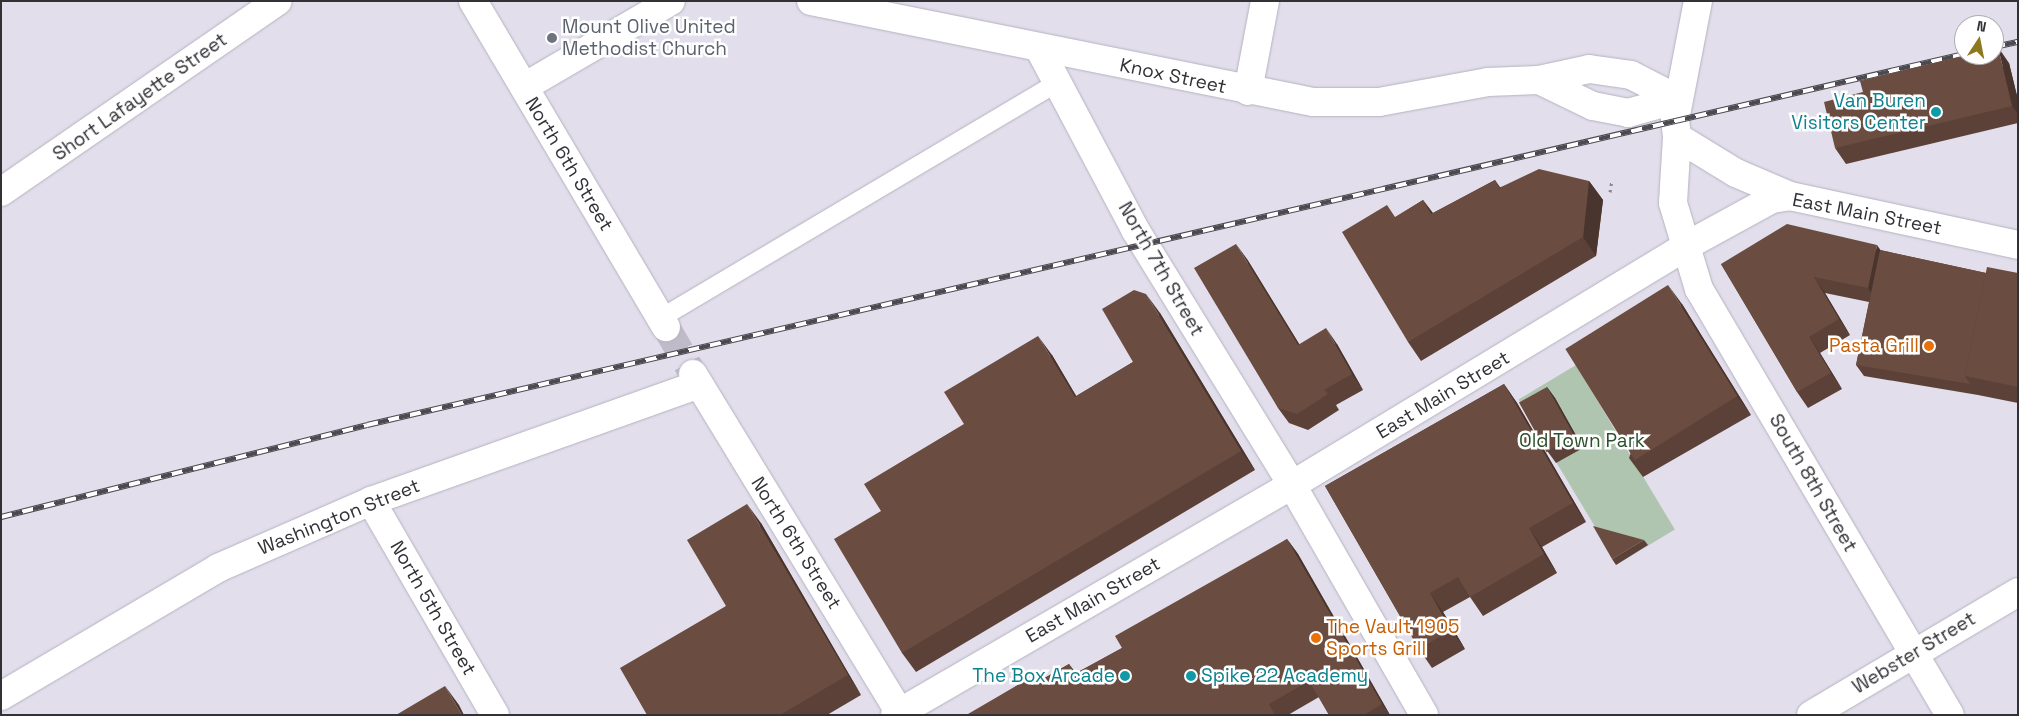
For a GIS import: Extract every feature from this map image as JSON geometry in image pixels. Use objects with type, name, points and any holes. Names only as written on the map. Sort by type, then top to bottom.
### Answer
[{"type":"street","name":"Short Lafayette Street","points":[[1,192],[278,1]]},
{"type":"street","name":"North 6th Street","points":[[473,1],[664,322]]},
{"type":"street","points":[[524,88],[671,1]]},
{"type":"street","name":"Knox Street","points":[[811,1],[1248,91],[1331,104],[1379,102],[1488,82],[1539,80],[1589,69],[1631,75],[1678,99]]},
{"type":"street","points":[[1248,91],[1265,1]]},
{"type":"street","name":"South 8th Street","points":[[1698,1],[1675,120],[1678,137],[1673,203],[1699,289],[1950,715]]},
{"type":"street","name":"North 7th Street","points":[[1039,48],[1060,82],[1136,231],[1292,486],[1424,715]]},
{"type":"street","name":"Knox Street","points":[[1539,80],[1593,106],[1628,113],[1678,99]]},
{"type":"street","points":[[1678,137],[1736,172],[1790,196]]},
{"type":"street","name":"East Main Street","points":[[899,714],[1292,486],[1686,246],[1772,199],[1790,196],[2018,244]]},
{"type":"street","name":"North 6th Street","points":[[696,379],[899,714]]},
{"type":"street","name":"Washington Street","points":[[1,696],[218,568],[371,501],[696,379]]},
{"type":"street","name":"North 5th Street","points":[[371,501],[495,715]]},
{"type":"street","name":"Webster Street","points":[[1811,715],[2018,592]]},
{"type":"lane","points":[[664,322],[1060,82]]},
{"type":"path","points":[[1610,192],[1612,180]]},
{"type":"green space","name":"Old Town Park","points":[[1576,365],[1675,530],[1617,564],[1519,400]]},
{"type":"building","name":"Van Buren Visitors Center","points":[[1954,58],[1954,65],[2002,65],[2012,106],[1835,148],[1824,102],[1863,92],[1860,81]]},
{"type":"building","points":[[1539,169],[1589,181],[1583,237],[1408,342],[1342,232],[1387,205],[1395,217],[1423,200],[1431,214],[1495,180],[1499,188]]},
{"type":"building","points":[[1787,224],[1877,245],[1868,288],[1814,277],[1839,319],[1809,337],[1831,373],[1797,392],[1721,264]]},
{"type":"building","points":[[1236,244],[1298,345],[1326,328],[1352,374],[1324,390],[1328,394],[1297,414],[1278,408],[1194,268]]},
{"type":"building","name":"Pasta Grill","points":[[1880,250],[1986,273],[1965,376],[1970,384],[1856,365]]},
{"type":"building","points":[[1987,267],[2018,273],[2018,387],[1965,376]]},
{"type":"building","points":[[1668,285],[1737,396],[1635,460],[1565,349]]},
{"type":"building","points":[[1134,290],[1146,294],[1241,451],[902,653],[834,539],[881,511],[864,484],[964,424],[944,392],[1038,336],[1075,397],[1133,362],[1102,309]]},
{"type":"building","points":[[1504,384],[1573,503],[1529,528],[1544,554],[1470,597],[1458,577],[1430,593],[1451,630],[1419,649],[1325,486]]},
{"type":"building","points":[[1547,387],[1575,437],[1547,452],[1519,403]]},
{"type":"building","points":[[747,504],[848,675],[780,715],[647,715],[620,668],[726,606],[687,540]]},
{"type":"building","points":[[1593,526],[1644,540],[1612,559]]},
{"type":"building","points":[[1287,539],[1382,704],[1364,715],[1329,715],[1309,681],[1269,704],[1275,715],[968,714],[1028,679],[1032,686],[1069,664],[1075,674],[1122,648],[1115,636]]},
{"type":"building","points":[[445,686],[462,715],[396,715]]},
{"type":"tunnel","points":[[666,327],[693,374]]},
{"type":"railway","points":[[2004,45],[2018,42]]},
{"type":"railway","points":[[1,517],[367,425],[1954,56]]},
{"type":"place","name":"Mount Olive United Methodist Church","points":[[552,38]]},
{"type":"place","name":"Van Buren Visitors Center","points":[[1936,112]]},
{"type":"place","name":"Pasta Grill","points":[[1929,346]]},
{"type":"place","name":"The Vault 1905 Sports Grill","points":[[1316,638]]},
{"type":"place","name":"The Box Arcade","points":[[1125,676]]},
{"type":"place","name":"Spike 22 Academy","points":[[1191,676]]}]
